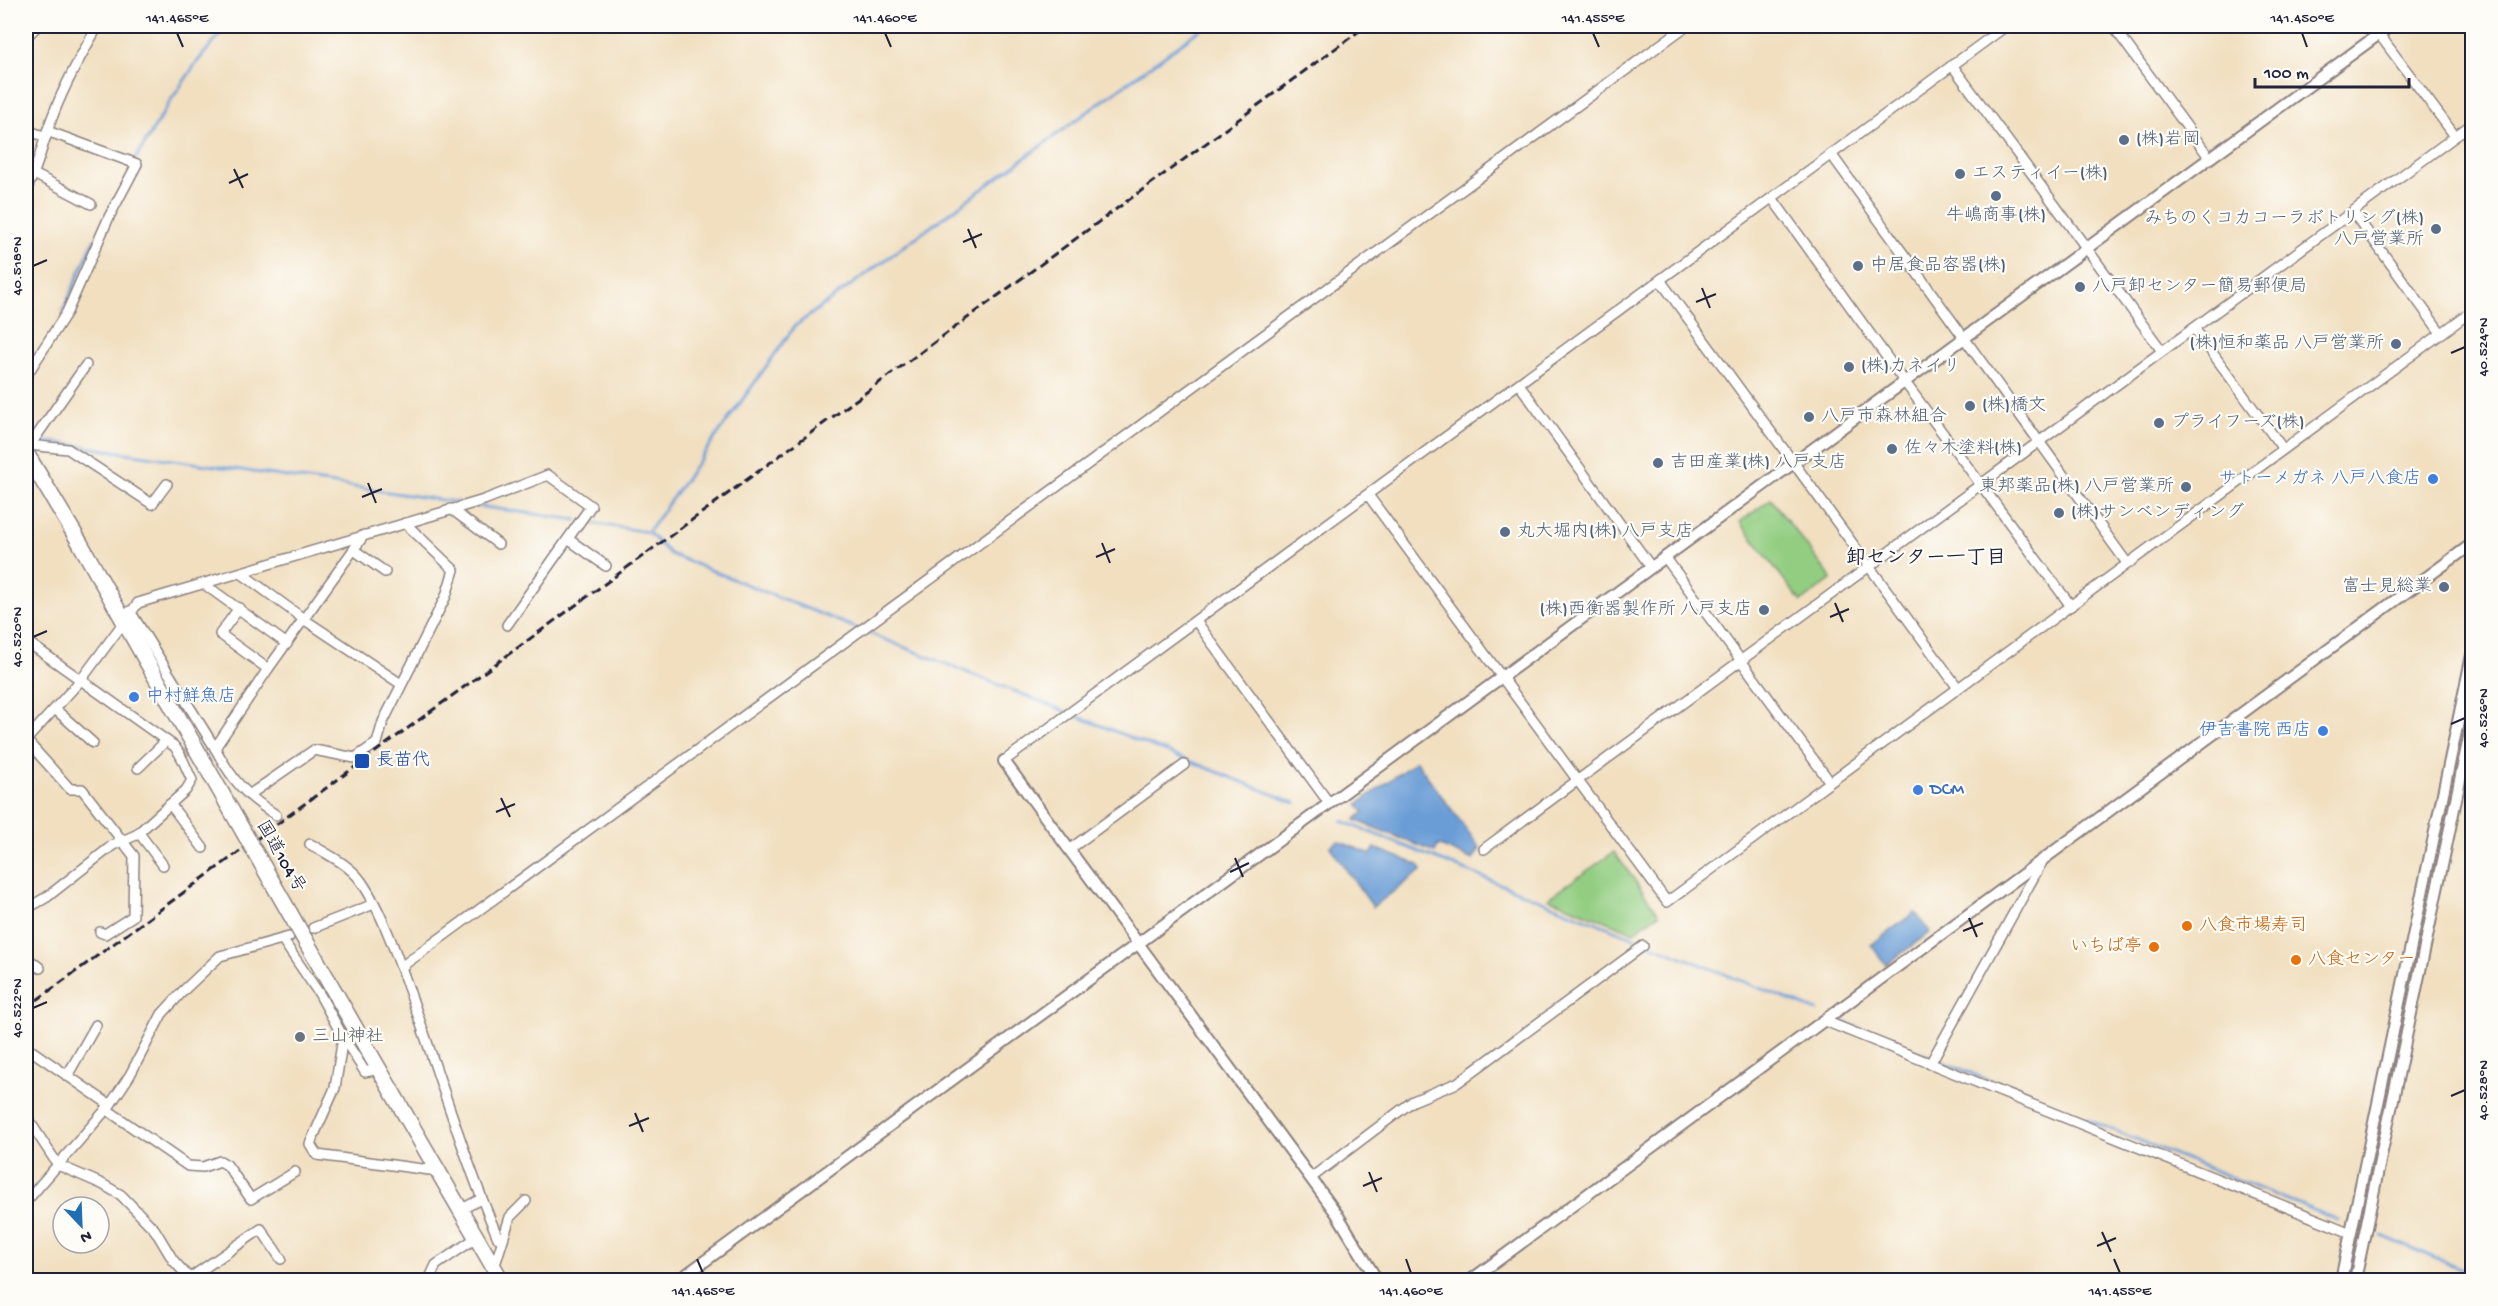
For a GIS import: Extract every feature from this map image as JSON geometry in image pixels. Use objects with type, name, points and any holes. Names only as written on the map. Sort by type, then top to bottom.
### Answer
[{"type":"highway","points":[[26,33],[33,26]]},
{"type":"highway","name":"国道104号","points":[[28,448],[127,616],[169,701],[378,1069],[498,1274]]},
{"type":"street","points":[[26,190],[61,98],[98,26]]},
{"type":"street","points":[[401,967],[1686,26]]},
{"type":"street","points":[[1377,1281],[1359,1247],[1311,1178],[1004,761],[2006,26]]},
{"type":"street","points":[[2113,26],[2209,157]]},
{"type":"street","points":[[679,1281],[2085,249],[2376,30],[2390,26]]},
{"type":"street","points":[[2376,30],[2455,136]]},
{"type":"street","points":[[1952,65],[2162,351]]},
{"type":"street","points":[[1484,849],[2472,124]]},
{"type":"street","points":[[26,130],[47,134],[137,164],[109,217],[67,312],[26,376]]},
{"type":"street","points":[[1831,154],[2127,563]]},
{"type":"street","points":[[34,174],[92,204]]},
{"type":"street","points":[[1772,198],[2071,606]]},
{"type":"street","points":[[2353,212],[2441,333]]},
{"type":"street","points":[[1660,280],[1958,688]]},
{"type":"street","points":[[1368,495],[1667,902],[2472,311]]},
{"type":"street","points":[[2193,328],[2283,449]]},
{"type":"street","points":[[28,448],[86,365]]},
{"type":"street","points":[[1519,384],[1651,567]]},
{"type":"street","points":[[28,448],[68,449],[152,504],[167,484]]},
{"type":"street","points":[[100,932],[105,934],[134,916],[134,856],[81,789],[70,789],[26,740],[81,680],[138,603],[484,500],[548,476],[591,506],[507,625]]},
{"type":"street","points":[[451,509],[498,544]]},
{"type":"street","points":[[249,795],[314,750],[355,758],[377,743],[383,722],[446,596],[454,570],[405,523]]},
{"type":"street","points":[[216,748],[268,669],[364,535]]},
{"type":"street","points":[[568,538],[606,566]]},
{"type":"street","points":[[1471,1281],[2472,544]]},
{"type":"street","points":[[354,550],[385,572]]},
{"type":"street","points":[[1665,557],[1830,782]]},
{"type":"street","points":[[241,573],[305,620],[401,684]]},
{"type":"street","points":[[204,584],[287,644]]},
{"type":"street","points":[[239,608],[220,634],[268,669]]},
{"type":"street","points":[[127,616],[216,748],[230,776],[249,795],[276,815]]},
{"type":"street","points":[[1196,621],[1329,803]]},
{"type":"street","points":[[26,641],[166,741],[182,755],[183,764],[192,780],[139,833],[113,846],[47,897],[26,909]]},
{"type":"street","points":[[2341,1281],[2472,655]]},
{"type":"street","points":[[55,709],[93,743]]},
{"type":"street","points":[[2355,1281],[2472,723]]},
{"type":"street","points":[[138,768],[166,741]]},
{"type":"street","points":[[1070,849],[1184,765]]},
{"type":"street","points":[[170,804],[203,848]]},
{"type":"street","points":[[139,833],[163,866]]},
{"type":"street","points":[[310,844],[346,867],[361,880],[374,904],[401,967],[481,1199],[498,1238],[502,1239]]},
{"type":"street","points":[[1930,1064],[2043,860]]},
{"type":"street","points":[[313,928],[374,904]]},
{"type":"street","points":[[26,1198],[29,1198],[58,1166],[108,1107],[130,1075],[162,1014],[219,956],[286,938],[365,1072],[378,1069]]},
{"type":"street","points":[[1311,1178],[1413,1101],[1457,1083],[1643,946]]},
{"type":"street","points":[[26,957],[40,968]]},
{"type":"street","points":[[1825,1021],[2351,1233]]},
{"type":"street","points":[[68,1076],[96,1024]]},
{"type":"street","points":[[343,1037],[335,1088],[310,1144],[317,1155],[437,1171]]},
{"type":"street","points":[[26,1047],[188,1166],[203,1167],[220,1161],[227,1165],[251,1199],[295,1172]]},
{"type":"street","points":[[26,1116],[58,1166],[102,1184],[121,1195],[155,1230],[173,1260],[190,1279],[261,1229],[281,1259]]},
{"type":"street","points":[[460,1210],[481,1199]]},
{"type":"street","points":[[498,1274],[502,1239],[510,1217],[526,1201]]},
{"type":"street","points":[[429,1281],[436,1265],[476,1238]]},
{"type":"green space","points":[[1771,499],[1832,579],[1801,602],[1740,522]]},
{"type":"green space","points":[[1614,852],[1659,914],[1633,932],[1548,898]]},
{"type":"water","points":[[1416,761],[1480,848],[1473,860],[1438,845],[1435,852],[1355,820],[1364,812],[1358,804]]},
{"type":"water","points":[[1338,841],[1371,854],[1375,848],[1419,865],[1422,870],[1373,907],[1330,847]]},
{"type":"water","points":[[1915,912],[1930,932],[1886,965],[1871,945]]},
{"type":"waterway","points":[[135,160],[197,62],[227,26]]},
{"type":"waterway","points":[[648,532],[795,326],[1205,26]]},
{"type":"waterway","points":[[63,311],[94,240]]},
{"type":"waterway","points":[[26,438],[462,503]]},
{"type":"waterway","points":[[477,506],[577,520]]},
{"type":"waterway","points":[[584,522],[648,532],[670,554],[1295,803]]},
{"type":"waterway","points":[[1342,821],[1817,1011]]},
{"type":"waterway","points":[[1841,1021],[2338,1220]]},
{"type":"waterway","points":[[2382,1236],[2472,1273]]},
{"type":"tunnel","points":[[182,755],[208,736]]},
{"type":"railway","points":[[26,1008],[1366,26]]},
{"type":"place","name":"(株)岩岡","points":[[2124,140]]},
{"type":"place","name":"エスティイー(株)","points":[[1960,174]]},
{"type":"place","name":"牛嶋商事(株)","points":[[1996,196]]},
{"type":"place","name":"みちのくコカコーラボトリング(株) 八戸営業所","points":[[2436,229]]},
{"type":"place","name":"中居食品容器(株)","points":[[1858,266]]},
{"type":"place","name":"八戸卸センター簡易郵便局","points":[[2080,287]]},
{"type":"place","name":"(株)恒和薬品 八戸営業所","points":[[2396,344]]},
{"type":"place","name":"(株)カネイリ","points":[[1849,367]]},
{"type":"place","name":"(株)橋文","points":[[1970,406]]},
{"type":"place","name":"八戸市森林組合","points":[[1809,417]]},
{"type":"place","name":"プライフーズ(株)","points":[[2159,423]]},
{"type":"place","name":"佐々木塗料(株)","points":[[1892,449]]},
{"type":"place","name":"吉田産業(株) 八戸支店","points":[[1658,463]]},
{"type":"place","name":"サトーメガネ 八戸八食店","points":[[2433,479]]},
{"type":"place","name":"東邦薬品(株) 八戸営業所","points":[[2186,487]]},
{"type":"place","name":"(株)サンベンディング","points":[[2059,513]]},
{"type":"place","name":"丸大堀内(株) 八戸支店","points":[[1505,532]]},
{"type":"place","name":"富士見総業","points":[[2444,587]]},
{"type":"place","name":"(株)西衡器製作所 八戸支店","points":[[1764,610]]},
{"type":"place","name":"中村鮮魚店","points":[[134,697]]},
{"type":"place","name":"伊吉書院 西店","points":[[2323,731]]},
{"type":"place","name":"長苗代","points":[[362,761]]},
{"type":"place","name":"DCM","points":[[1918,790]]},
{"type":"place","name":"八食市場寿司","points":[[2187,926]]},
{"type":"place","name":"いちば亭","points":[[2154,947]]},
{"type":"place","name":"八食センター","points":[[2296,960]]},
{"type":"place","name":"三山神社","points":[[300,1037]]},
{"type":"district","name":"卸センター一丁目","points":[[1926,559]]}]
